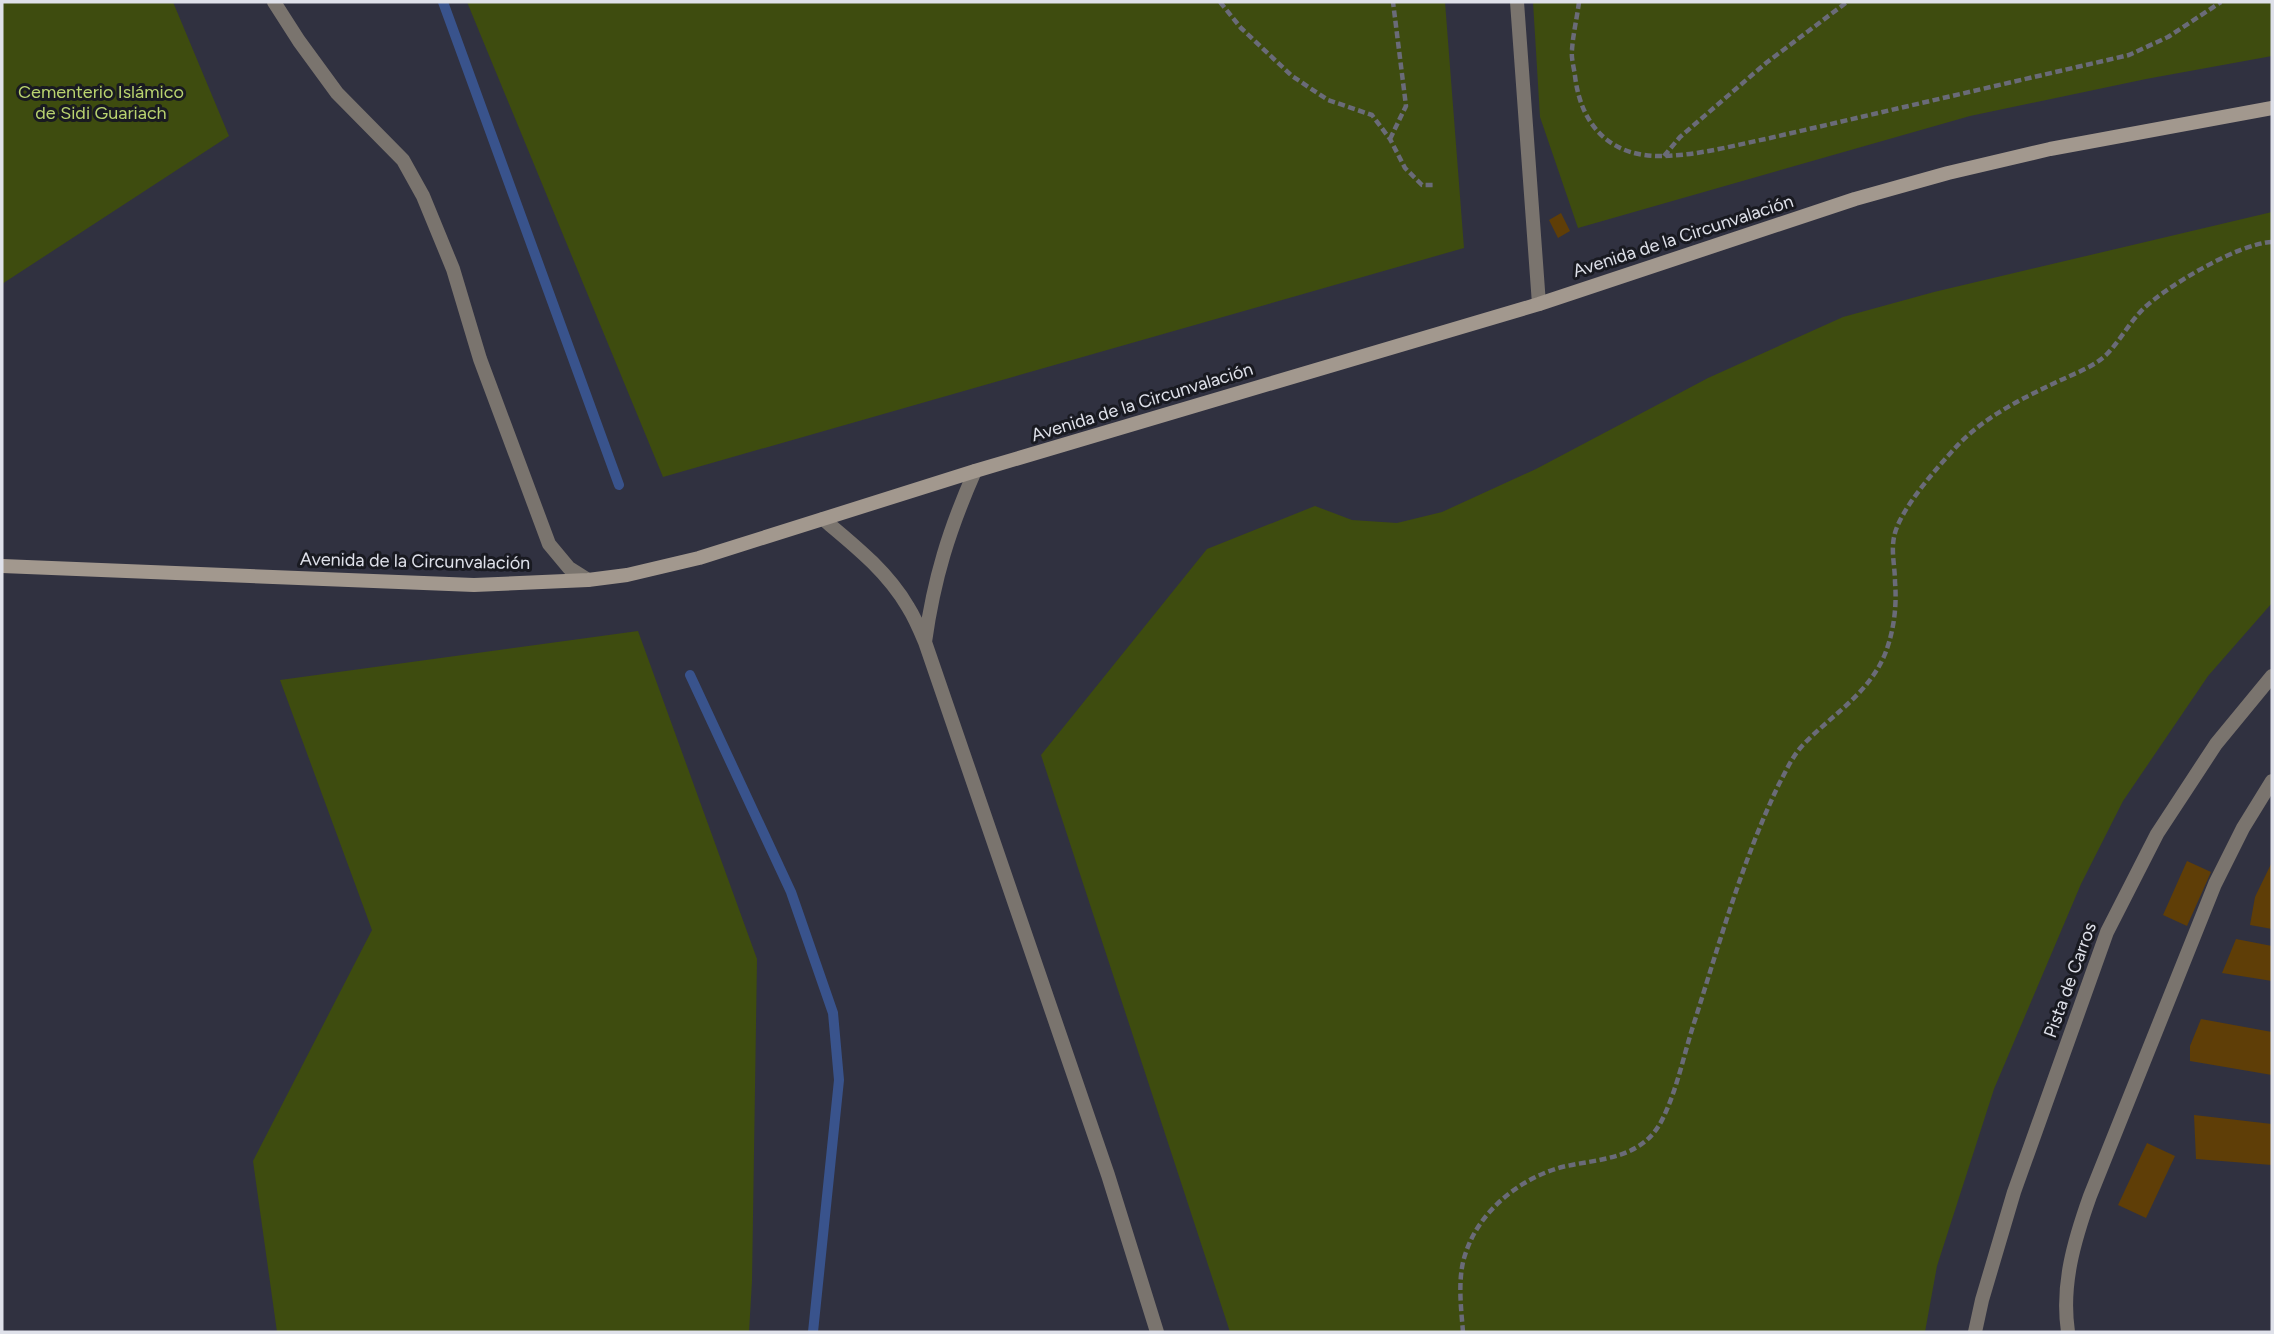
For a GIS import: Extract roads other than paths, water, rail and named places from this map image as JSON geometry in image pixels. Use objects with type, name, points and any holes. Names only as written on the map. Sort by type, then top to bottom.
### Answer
[{"type":"main road","name":"Avenida de la Circunvalación","points":[[2,566],[474,585],[589,580],[627,575],[699,558],[975,471],[1539,304],[1855,199],[2050,149],[2272,108]]},
{"type":"street","points":[[274,2],[337,93],[402,160],[423,197],[453,269],[480,359],[549,544],[569,568],[589,580]]},
{"type":"street","points":[[1517,2],[1539,304]]},
{"type":"street","points":[[925,642],[941,557],[975,471]]},
{"type":"street","points":[[823,519],[885,575],[908,607],[925,642],[1108,1175],[1157,1332]]},
{"type":"street","name":"Pista de Carros","points":[[1975,1332],[2014,1192],[2107,932],[2157,834],[2216,744],[2272,676]]},
{"type":"street","points":[[2068,1332],[2066,1282],[2076,1236],[2090,1196],[2215,884],[2243,828],[2272,781]]},
{"type":"waterway","points":[[443,2],[619,485]]},
{"type":"waterway","points":[[690,675],[791,892],[833,1013],[839,1080],[813,1332]]},
{"type":"park label","name":"Cementerio Islámico de Sidi Guariach","points":[[101,102]]}]
